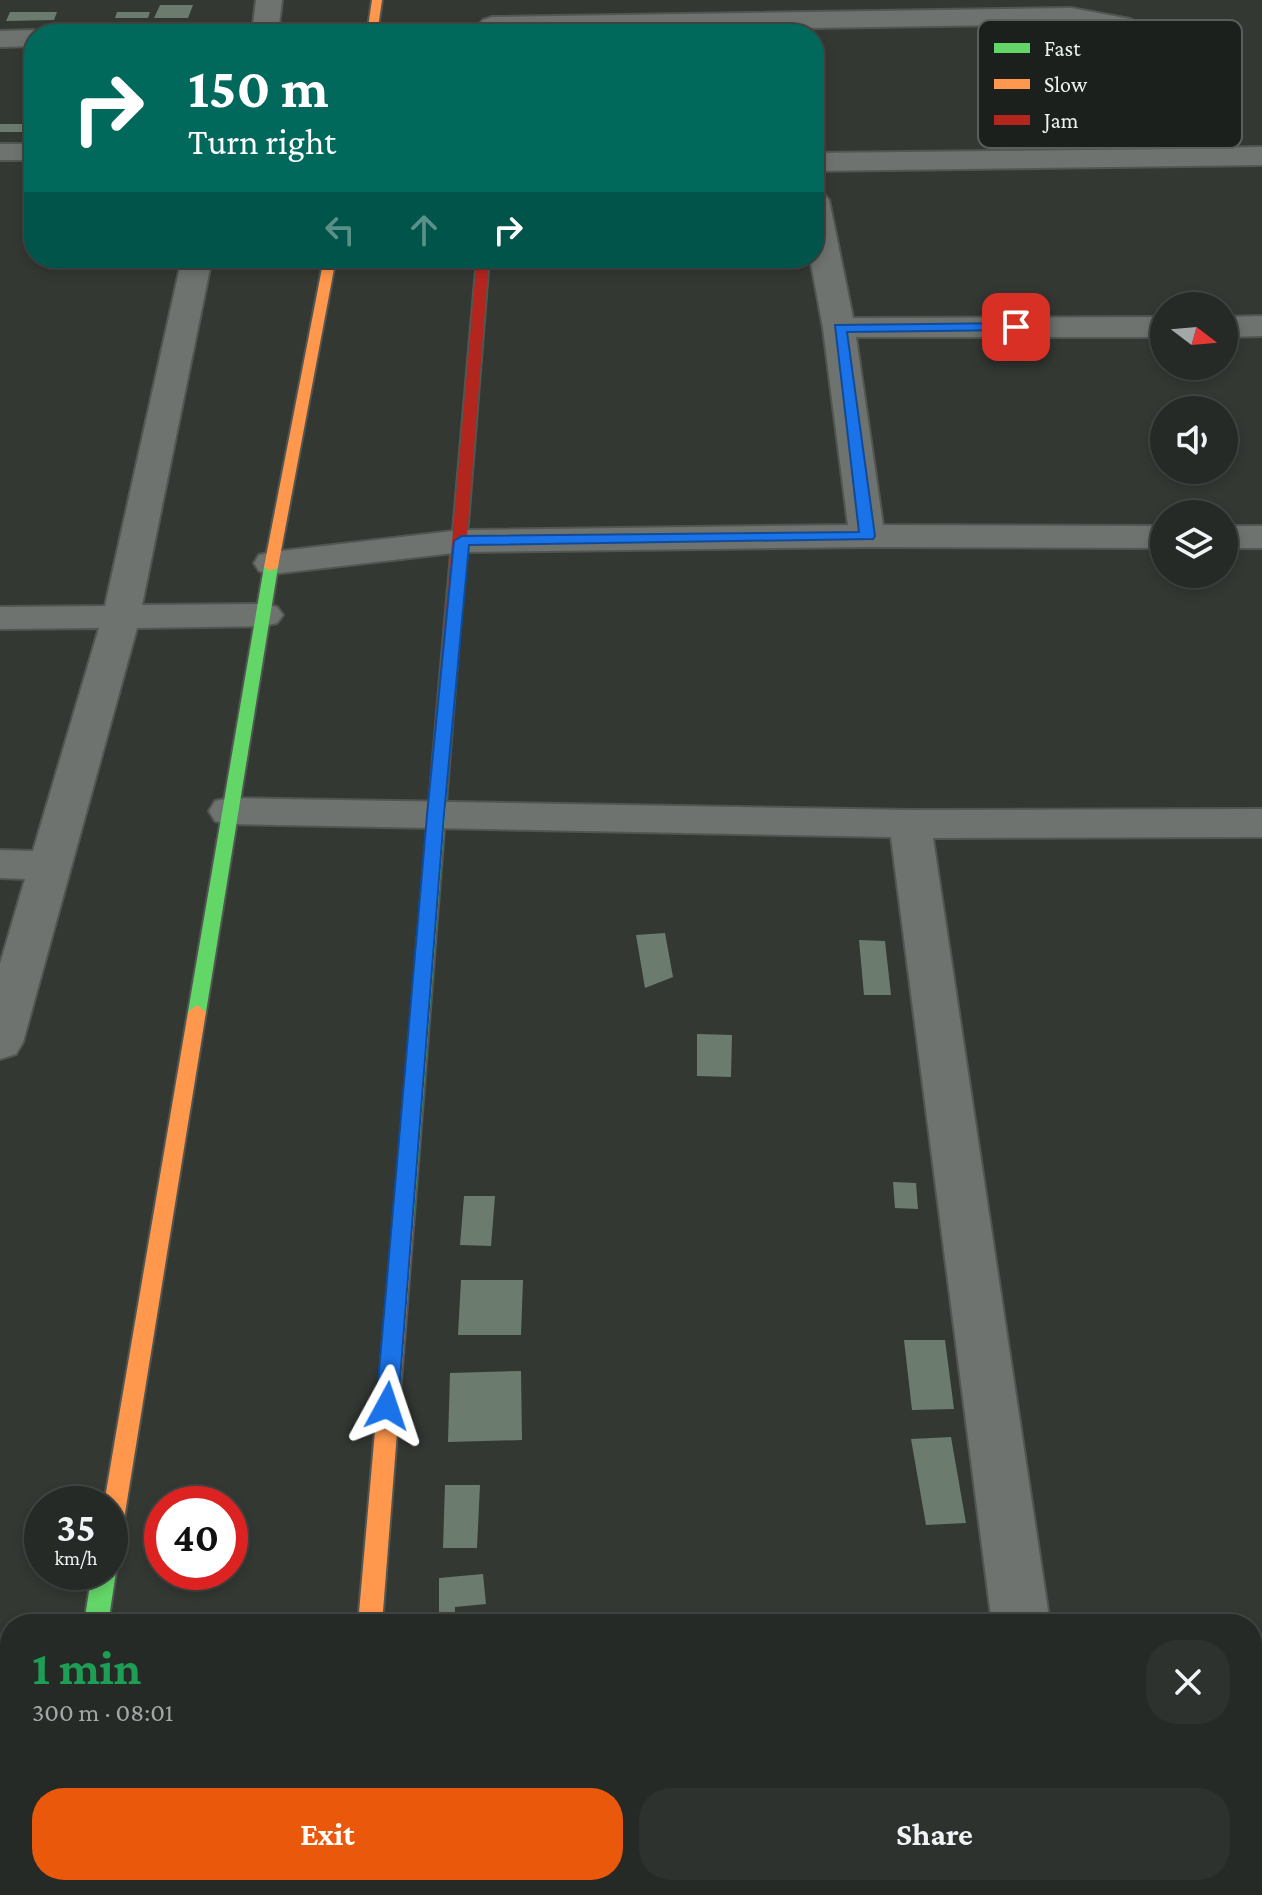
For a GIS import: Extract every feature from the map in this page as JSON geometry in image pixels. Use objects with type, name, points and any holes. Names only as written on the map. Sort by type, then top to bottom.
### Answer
[{"type":"street","points":[[266,24],[269,0]]},
{"type":"street","points":[[373,24],[377,0]]},
{"type":"street","points":[[493,20],[1071,16],[1107,20]]},
{"type":"street","points":[[0,39],[24,38]]},
{"type":"street","points":[[1191,148],[1194,156]]},
{"type":"street","points":[[0,152],[24,152]]},
{"type":"street","points":[[824,162],[1262,156]]},
{"type":"street","points":[[824,251],[839,328],[867,536]]},
{"type":"street","points":[[0,1042],[121,617],[195,268]]},
{"type":"street","points":[[119,1486],[272,563],[328,268]]},
{"type":"street","points":[[371,1614],[482,268]]},
{"type":"street","points":[[1238,327],[1262,326]]},
{"type":"street","points":[[839,328],[1150,327]]},
{"type":"street","points":[[272,563],[462,541],[867,536],[1150,537]]},
{"type":"street","points":[[1238,537],[1262,537]]},
{"type":"street","points":[[0,618],[264,615]]},
{"type":"street","points":[[230,811],[910,824],[1262,823]]},
{"type":"street","points":[[910,824],[1020,1614]]},
{"type":"street","points":[[0,864],[49,865]]},
{"type":"street","points":[[98,1614],[101,1590]]},
{"type":"building","points":[[160,5],[193,5],[188,18],[154,18]]},
{"type":"building","points":[[10,12],[57,12],[54,20],[6,21]]},
{"type":"building","points":[[117,12],[150,12],[148,18],[115,18]]},
{"type":"building","points":[[0,124],[24,124],[24,132],[0,132]]},
{"type":"building","points":[[665,933],[673,977],[645,988],[636,935]]},
{"type":"building","points":[[859,940],[885,941],[891,995],[864,995]]},
{"type":"building","points":[[697,1034],[732,1035],[731,1077],[697,1076]]},
{"type":"building","points":[[893,1182],[916,1183],[918,1209],[895,1208]]},
{"type":"building","points":[[464,1196],[495,1196],[491,1246],[460,1245]]},
{"type":"building","points":[[461,1280],[523,1280],[521,1335],[458,1335]]},
{"type":"building","points":[[904,1340],[945,1340],[954,1409],[912,1410]]},
{"type":"building","points":[[521,1371],[522,1440],[448,1442],[450,1373]]},
{"type":"building","points":[[951,1437],[966,1523],[926,1525],[911,1439]]},
{"type":"building","points":[[445,1485],[480,1485],[477,1548],[443,1548]]},
{"type":"building","points":[[483,1574],[486,1604],[455,1607],[455,1614],[439,1614],[439,1578]]},
{"type":"traffic: fast","points":[[197,1012],[271,567]]},
{"type":"traffic: fast","points":[[404,1215],[445,713]]},
{"type":"traffic: fast","points":[[98,1614],[101,1590]]},
{"type":"traffic: slow","points":[[373,24],[377,0]]},
{"type":"traffic: slow","points":[[271,567],[328,268]]},
{"type":"traffic: slow","points":[[119,1486],[197,1012]]},
{"type":"traffic: slow","points":[[371,1614],[404,1215]]},
{"type":"traffic: jam","points":[[445,713],[482,268]]},
{"type":"route","points":[[387,1406],[435,815],[462,541],[867,536],[839,328],[1016,327]]}]
